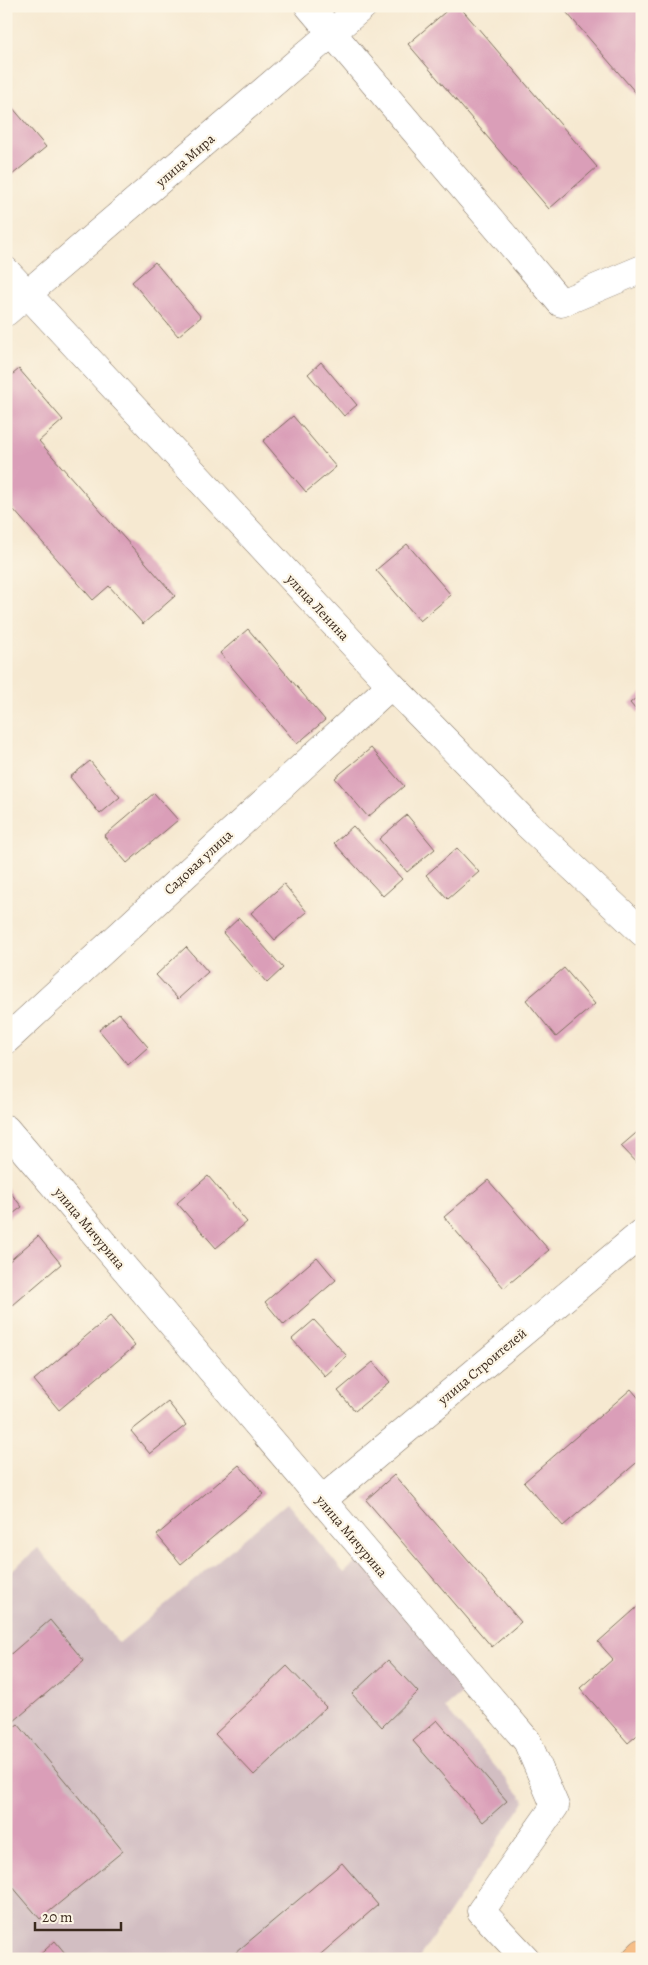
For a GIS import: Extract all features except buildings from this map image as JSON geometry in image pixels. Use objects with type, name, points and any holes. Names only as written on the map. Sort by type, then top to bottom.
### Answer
[{"type":"main road","points":[[636,1959],[642,1953]]},
{"type":"street","points":[[309,6],[561,302],[642,269]]},
{"type":"street","name":"улица Мира","points":[[6,312],[363,6]]},
{"type":"street","name":"улица Ленина","points":[[6,271],[391,684],[527,824],[639,924]]},
{"type":"street","name":"Садовая улица","points":[[6,1040],[391,684]]},
{"type":"street","name":"улица Мичурина","points":[[6,1129],[528,1741],[555,1806],[481,1911],[526,1959]]},
{"type":"street","name":"улица Строителей","points":[[322,1500],[642,1233]]},
{"type":"shaded area","points":[[287,1503],[344,1573],[362,1557],[472,1685],[445,1708],[525,1801],[418,1959],[6,1959],[6,1575],[38,1548],[119,1643]]}]
